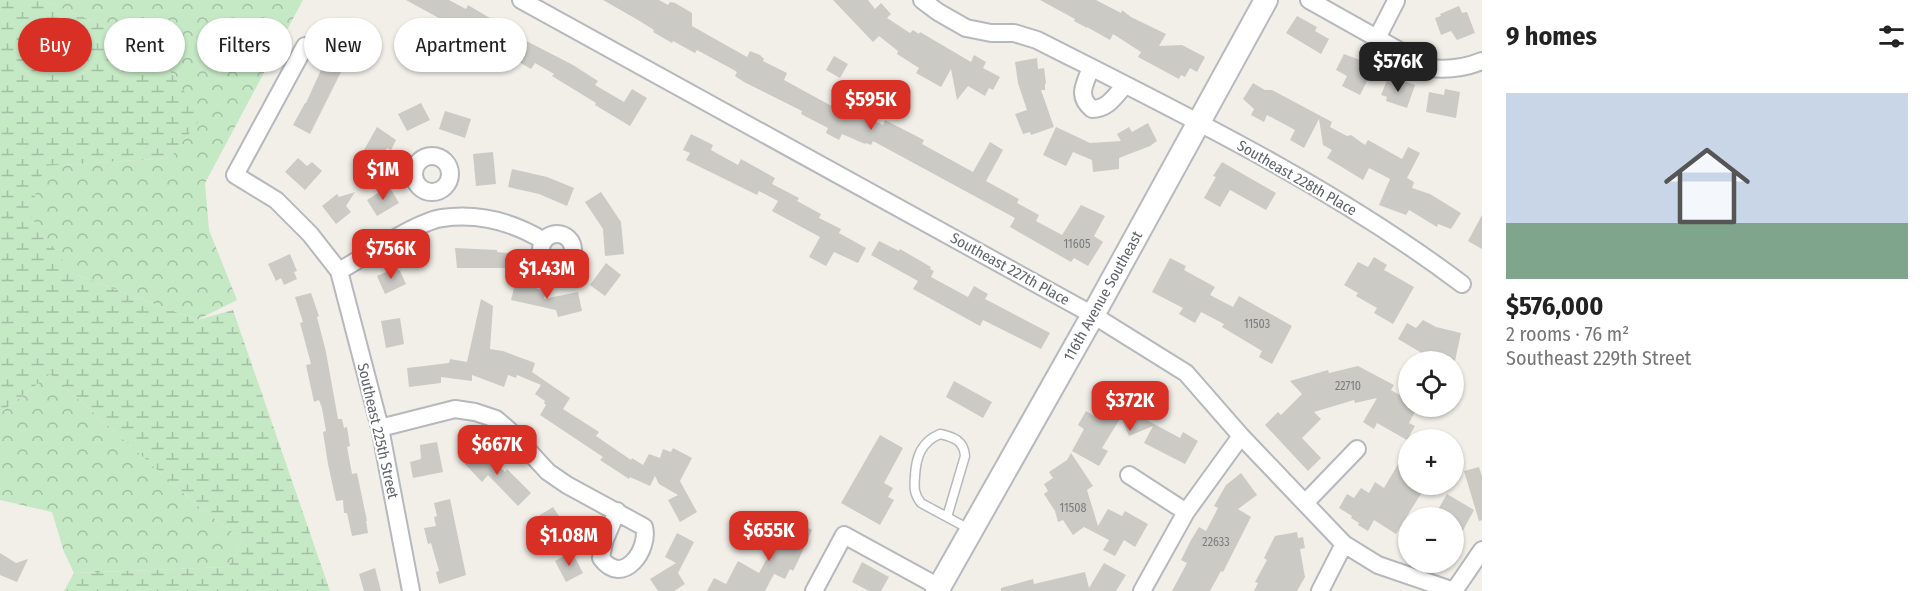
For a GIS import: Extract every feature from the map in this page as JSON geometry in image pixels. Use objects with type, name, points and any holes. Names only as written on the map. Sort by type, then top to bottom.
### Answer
[{"type":"main road","name":"116th Avenue Southeast","points":[[938,589],[1093,315],[1266,0]]},
{"type":"street","name":"Southeast 227th Place","points":[[522,0],[1093,315],[1186,373],[1344,544],[1378,566],[1454,591]]},
{"type":"street","name":"Southeast 228th Place","points":[[922,0],[942,6],[966,27],[991,33],[1014,33],[1037,40],[1199,123],[1368,218],[1416,249],[1462,284]]},
{"type":"street","points":[[1309,0],[1430,68],[1446,70],[1471,66],[1482,61]]},
{"type":"street","points":[[1377,38],[1396,1]]},
{"type":"street","points":[[304,48],[235,175],[276,200],[310,234],[339,271],[417,226],[441,218],[477,218],[500,221],[524,229],[544,241]]},
{"type":"street","points":[[1091,67],[1082,93],[1084,102],[1092,109],[1100,109],[1110,102],[1125,85]]},
{"type":"street","points":[[436,192],[441,218]]},
{"type":"street","name":"Southeast 225th Street","points":[[339,271],[380,428],[411,591]]},
{"type":"street","points":[[380,428],[455,409],[475,412],[496,419],[548,472],[567,485],[617,511]]},
{"type":"street","points":[[1142,591],[1186,512],[1241,435]]},
{"type":"street","points":[[1305,503],[1357,449]]},
{"type":"street","points":[[1130,475],[1186,512]]},
{"type":"street","points":[[814,591],[844,535],[938,589]]},
{"type":"street","points":[[1320,591],[1344,544]]},
{"type":"street","points":[[1454,591],[1482,550]]},
{"type":"lane","points":[[947,517],[965,456],[964,447],[960,442],[953,436],[940,434],[926,444],[919,453],[916,461],[915,496],[921,503],[971,530]]},
{"type":"green space","points":[[0,0],[44,0],[85,18],[18,18],[18,72],[92,72],[92,21],[104,26],[104,72],[171,72],[202,117],[170,158],[45,166],[29,214],[72,273],[197,320],[233,310],[330,591],[64,591],[74,573],[228,567],[243,540],[198,506],[50,374],[0,413]]},
{"type":"green space","points":[[44,0],[303,0],[292,21],[292,18],[197,18],[197,72],[264,72],[205,183],[209,230],[237,300],[197,320],[72,273],[28,214],[45,166],[170,158],[157,72],[185,72],[185,18],[104,18],[104,26],[92,21],[92,18],[85,18]]},
{"type":"green space","points":[[50,374],[198,506],[243,540],[228,567],[74,573],[64,552],[52,512],[0,500],[0,413]]},
{"type":"building","points":[[406,0],[449,0],[466,9],[468,5],[490,18],[439,18]]},
{"type":"building","points":[[603,0],[659,0],[668,5],[670,2],[675,3],[692,13],[692,26],[747,57],[750,51],[760,55],[763,61],[787,73],[784,80],[850,116],[853,110],[883,125],[885,120],[924,140],[922,144],[973,172],[990,142],[1003,150],[986,181],[1019,199],[1017,203],[1039,215],[1036,221],[1062,235],[1081,205],[1105,216],[1094,236],[1103,242],[1088,266],[1074,258],[1071,262],[1010,227],[1015,218],[873,141],[871,145],[865,144],[842,134],[839,140],[826,133],[828,128],[801,114],[802,111],[744,82],[735,76],[737,72],[732,69],[697,50],[695,53],[673,41],[672,43]]},
{"type":"building","points":[[833,0],[868,0],[875,9],[881,3],[891,14],[887,18],[910,33],[913,30],[919,34],[920,32],[971,62],[974,55],[986,62],[983,68],[1000,77],[993,90],[989,88],[985,96],[968,86],[957,100],[951,69],[941,87],[916,73],[919,68],[897,54],[898,51],[879,36],[873,42]]},
{"type":"building","points":[[1040,0],[1096,0],[1121,13],[1122,10],[1131,17],[1166,34],[1159,46],[1182,45],[1205,57],[1197,72],[1190,68],[1185,77],[1181,75],[1179,79],[1138,57],[1141,52],[1113,34],[1110,40]]},
{"type":"building","points":[[1459,6],[1462,13],[1467,12],[1475,33],[1457,40],[1451,31],[1441,35],[1435,18]]},
{"type":"building","points":[[1297,16],[1317,27],[1315,31],[1329,39],[1321,54],[1286,33]]},
{"type":"building","points":[[527,41],[573,65],[598,81],[595,85],[624,102],[632,89],[647,98],[630,126],[595,105],[596,103],[535,63],[531,69],[527,67]]},
{"type":"building","points":[[1344,54],[1360,60],[1362,56],[1376,63],[1360,95],[1342,86],[1347,76],[1336,70]]},
{"type":"building","points":[[834,56],[848,64],[840,78],[826,70]]},
{"type":"building","points":[[1037,58],[1038,69],[1044,68],[1046,83],[1045,90],[1041,90],[1054,127],[1031,135],[1030,132],[1023,134],[1015,114],[1027,110],[1018,83],[1015,62]]},
{"type":"building","points":[[320,72],[341,72],[310,134],[293,125]]},
{"type":"building","points":[[1387,80],[1400,84],[1401,80],[1415,85],[1407,108],[1386,101],[1387,97],[1381,95]]},
{"type":"building","points":[[1253,83],[1265,90],[1272,90],[1332,122],[1330,127],[1347,136],[1351,135],[1365,145],[1368,140],[1402,159],[1408,147],[1420,153],[1407,178],[1414,182],[1412,188],[1430,194],[1461,213],[1451,229],[1438,224],[1437,227],[1409,210],[1406,215],[1379,205],[1390,179],[1369,168],[1363,180],[1327,158],[1332,150],[1323,145],[1319,119],[1304,148],[1290,140],[1295,130],[1267,115],[1264,122],[1251,115],[1254,109],[1243,99]]},
{"type":"building","points":[[1445,89],[1460,92],[1456,118],[1426,112],[1429,92],[1444,95]]},
{"type":"building","points":[[421,103],[430,120],[407,131],[398,114]]},
{"type":"building","points":[[445,111],[471,119],[465,138],[439,129]]},
{"type":"building","points":[[1148,123],[1157,141],[1119,158],[1119,169],[1093,172],[1092,160],[1073,152],[1066,166],[1043,155],[1056,127],[1090,143],[1121,141],[1117,134],[1129,127],[1132,132]]},
{"type":"building","points":[[377,127],[396,140],[391,150],[387,148],[381,160],[364,150]]},
{"type":"building","points":[[691,134],[713,145],[711,150],[738,165],[741,159],[775,178],[772,184],[799,198],[797,201],[821,214],[819,218],[841,229],[839,233],[866,248],[858,263],[834,252],[826,266],[809,257],[820,237],[772,211],[778,201],[759,191],[757,195],[686,160],[690,153],[683,150]]},
{"type":"building","points":[[493,152],[496,184],[476,186],[473,154]]},
{"type":"building","points":[[298,158],[307,166],[312,162],[322,171],[305,190],[285,172]]},
{"type":"building","points":[[1222,162],[1276,193],[1266,210],[1230,190],[1220,207],[1204,198]]},
{"type":"building","points":[[512,169],[547,177],[574,188],[567,206],[539,194],[508,187]]},
{"type":"building","points":[[389,186],[399,203],[377,216],[367,200]]},
{"type":"building","points":[[355,192],[346,206],[351,212],[336,224],[322,206],[337,194],[339,197]]},
{"type":"building","points":[[601,192],[621,222],[624,254],[605,256],[603,229],[585,202]]},
{"type":"building","points":[[1482,215],[1482,249],[1468,241]]},
{"type":"building","points":[[879,241],[899,251],[900,249],[931,267],[930,269],[934,271],[931,277],[968,297],[974,286],[988,294],[985,299],[1050,333],[1041,349],[983,320],[980,326],[913,289],[918,281],[871,255]]},
{"type":"building","points":[[455,248],[497,250],[497,252],[508,253],[508,268],[457,268]]},
{"type":"building","points":[[290,254],[297,271],[294,272],[297,279],[284,285],[281,278],[276,281],[268,264]]},
{"type":"building","points":[[1374,257],[1387,265],[1384,270],[1414,287],[1393,324],[1374,313],[1377,308],[1356,296],[1358,293],[1344,285],[1358,262],[1368,267]]},
{"type":"building","points":[[1170,258],[1186,266],[1184,270],[1215,287],[1210,295],[1233,307],[1239,296],[1292,326],[1272,364],[1259,357],[1262,351],[1222,327],[1224,324],[1201,312],[1195,323],[1179,314],[1183,308],[1152,292]]},
{"type":"building","points":[[606,263],[621,275],[605,296],[590,285]]},
{"type":"building","points":[[395,268],[400,271],[406,284],[385,294],[377,276]]},
{"type":"building","points":[[516,281],[546,292],[544,299],[578,292],[582,311],[558,317],[556,310],[511,300]]},
{"type":"building","points":[[311,293],[319,316],[317,317],[338,419],[342,419],[344,428],[347,427],[350,446],[347,447],[352,474],[357,473],[368,533],[352,536],[347,513],[344,513],[343,500],[336,501],[323,432],[326,431],[322,408],[319,400],[314,402],[306,365],[311,364],[300,323],[303,322],[295,297]]},
{"type":"building","points":[[481,299],[493,306],[490,349],[503,351],[535,363],[532,372],[570,398],[563,409],[599,432],[596,436],[631,460],[632,458],[643,465],[649,454],[660,458],[663,449],[671,452],[673,448],[692,458],[680,481],[697,512],[680,522],[668,500],[678,495],[659,484],[655,476],[650,486],[630,477],[629,479],[600,460],[603,457],[540,415],[546,405],[545,401],[535,394],[541,385],[517,375],[516,378],[508,375],[504,387],[472,375],[472,381],[441,377],[441,383],[409,387],[407,368],[449,363],[450,359],[467,362]]},
{"type":"building","points":[[400,318],[404,344],[386,348],[381,321]]},
{"type":"building","points":[[1423,320],[1436,327],[1461,333],[1457,351],[1418,351],[1398,339],[1407,323],[1416,328]]},
{"type":"building","points":[[1358,366],[1394,385],[1391,390],[1398,394],[1398,417],[1412,417],[1409,423],[1415,426],[1413,429],[1398,429],[1398,435],[1377,423],[1374,429],[1363,422],[1377,398],[1355,403],[1354,400],[1314,412],[1321,419],[1302,438],[1321,458],[1308,471],[1265,425],[1278,412],[1281,415],[1302,394],[1290,381],[1328,370],[1329,373]]},
{"type":"building","points":[[954,381],[992,402],[983,418],[946,397]]},
{"type":"building","points":[[1140,394],[1142,401],[1150,398],[1156,412],[1143,418],[1180,438],[1183,432],[1198,441],[1185,464],[1144,443],[1153,426],[1129,436],[1121,417],[1102,448],[1108,451],[1099,466],[1072,451],[1084,429],[1078,425],[1086,411],[1096,417],[1099,411],[1106,416],[1124,407],[1127,399]]},
{"type":"building","points":[[880,435],[903,448],[884,483],[893,488],[888,497],[894,500],[880,525],[841,503]]},
{"type":"building","points":[[437,442],[443,472],[413,478],[410,462],[421,459],[420,445]]},
{"type":"building","points":[[477,449],[486,458],[489,455],[505,472],[507,469],[531,493],[518,506],[488,475],[482,482],[463,462]]},
{"type":"building","points":[[1071,453],[1093,486],[1087,490],[1098,526],[1108,509],[1122,516],[1125,511],[1148,524],[1135,547],[1124,540],[1115,556],[1103,550],[1109,540],[1084,527],[1073,535],[1063,520],[1058,522],[1055,511],[1044,494],[1048,491],[1044,484],[1053,478],[1049,472],[1067,460]]},
{"type":"building","points":[[1398,464],[1398,495],[1420,495],[1413,507],[1398,507],[1396,534],[1374,520],[1368,531],[1358,525],[1359,523],[1351,518],[1352,516],[1339,508],[1347,494],[1354,498],[1361,488],[1369,493],[1375,482],[1384,488]]},
{"type":"building","points":[[1479,467],[1482,476],[1482,520],[1479,521],[1464,471]]},
{"type":"building","points":[[1241,473],[1257,495],[1238,509],[1251,517],[1223,572],[1221,571],[1210,591],[1172,591],[1187,563],[1181,560],[1191,540],[1199,527],[1206,531],[1218,508],[1214,506],[1226,485]]},
{"type":"building","points":[[1449,495],[1474,510],[1464,528],[1464,507],[1439,507]]},
{"type":"building","points":[[450,499],[466,575],[439,584],[436,572],[439,571],[424,528],[436,526],[434,517],[437,516],[434,503]]},
{"type":"building","points":[[553,507],[567,528],[552,538],[537,517]]},
{"type":"building","points":[[789,517],[812,530],[793,571],[790,569],[785,579],[774,574],[765,591],[707,591],[714,578],[726,584],[738,561],[759,573]]},
{"type":"building","points":[[1297,532],[1298,538],[1303,537],[1305,548],[1300,549],[1305,577],[1297,591],[1254,591],[1258,583],[1255,582],[1267,560],[1264,558],[1275,536]]},
{"type":"building","points":[[677,533],[694,542],[678,573],[685,584],[674,591],[658,591],[650,579],[676,563],[665,557]]},
{"type":"building","points":[[572,552],[583,573],[566,582],[555,561]]},
{"type":"building","points":[[0,553],[16,563],[28,559],[17,582],[0,575]]},
{"type":"building","points":[[862,562],[889,577],[881,591],[869,591],[852,582]]},
{"type":"building","points":[[1104,563],[1126,575],[1116,591],[1001,591],[1001,588],[1033,579],[1034,584],[1085,572],[1089,588]]},
{"type":"building","points":[[375,568],[381,591],[364,591],[359,574]]}]
